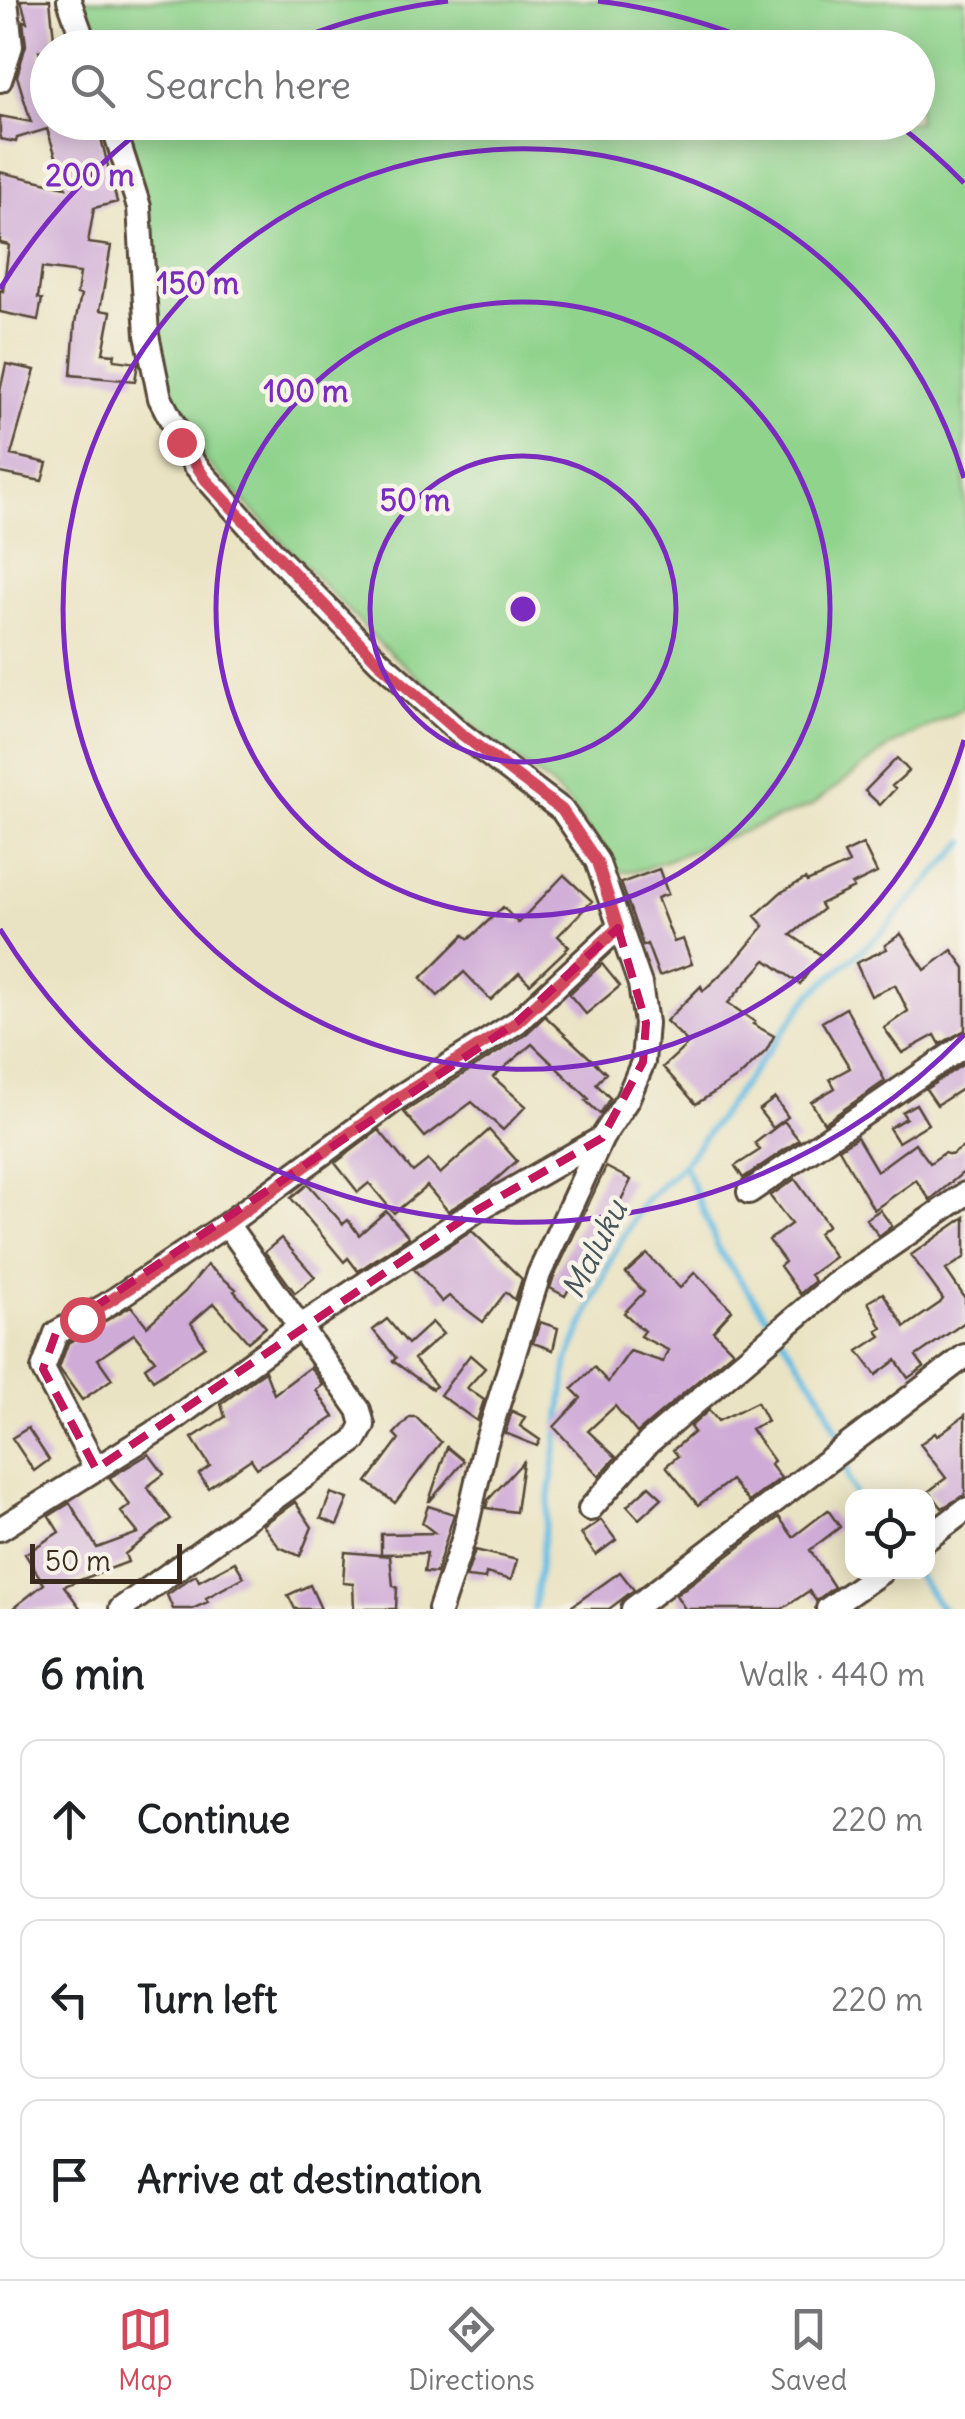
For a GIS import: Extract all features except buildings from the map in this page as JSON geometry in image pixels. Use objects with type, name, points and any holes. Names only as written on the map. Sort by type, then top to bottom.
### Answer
[{"type":"street","points":[[0,80],[10,46],[6,0]]},
{"type":"street","points":[[69,0],[80,30]]},
{"type":"street","points":[[118,140],[139,207],[147,335],[160,398],[194,464],[378,662],[460,733],[562,810],[597,862],[640,984],[646,1023],[643,1062],[627,1100],[602,1138],[539,1274],[485,1446],[464,1537],[440,1609]]},
{"type":"street","points":[[96,1469],[43,1369],[56,1333],[105,1306],[227,1224],[399,1097],[517,1022],[618,928]]},
{"type":"street","points":[[750,1192],[965,1046]]},
{"type":"street","points":[[0,1529],[169,1423],[301,1326],[477,1210],[602,1138]]},
{"type":"street","points":[[590,1509],[649,1442],[835,1284],[965,1194]]},
{"type":"street","points":[[121,1609],[355,1440],[364,1425],[360,1410],[227,1224]]},
{"type":"street","points":[[634,1609],[965,1356]]},
{"type":"street","points":[[935,1533],[965,1510]]},
{"type":"street","points":[[828,1609],[871,1579]]},
{"type":"highlighted area","points":[[618,928],[646,1023],[643,1062],[602,1138],[477,1210],[96,1469],[43,1369],[56,1333],[517,1022]]},
{"type":"green space","points":[[79,0],[965,0],[965,708],[892,745],[811,806],[641,870],[618,872],[576,812],[550,784],[494,743],[380,644],[199,454],[166,382],[125,140],[935,140],[935,30],[90,30]]},
{"type":"waterway","name":"Maluku","points":[[534,1609],[568,1360],[612,1257],[643,1203],[684,1164],[811,994],[879,935],[965,842]]},
{"type":"waterway","points":[[684,1164],[720,1252],[775,1328]]},
{"type":"waterway","points":[[782,1338],[819,1391],[843,1444]]},
{"type":"waterway","points":[[845,1456],[852,1489]]},
{"type":"waterway","points":[[920,1579],[942,1609]]},
{"type":"route","points":[[82,1319],[227,1224],[399,1097],[517,1022],[618,928],[597,862],[562,810],[460,733],[378,662],[206,480],[181,442]]}]
